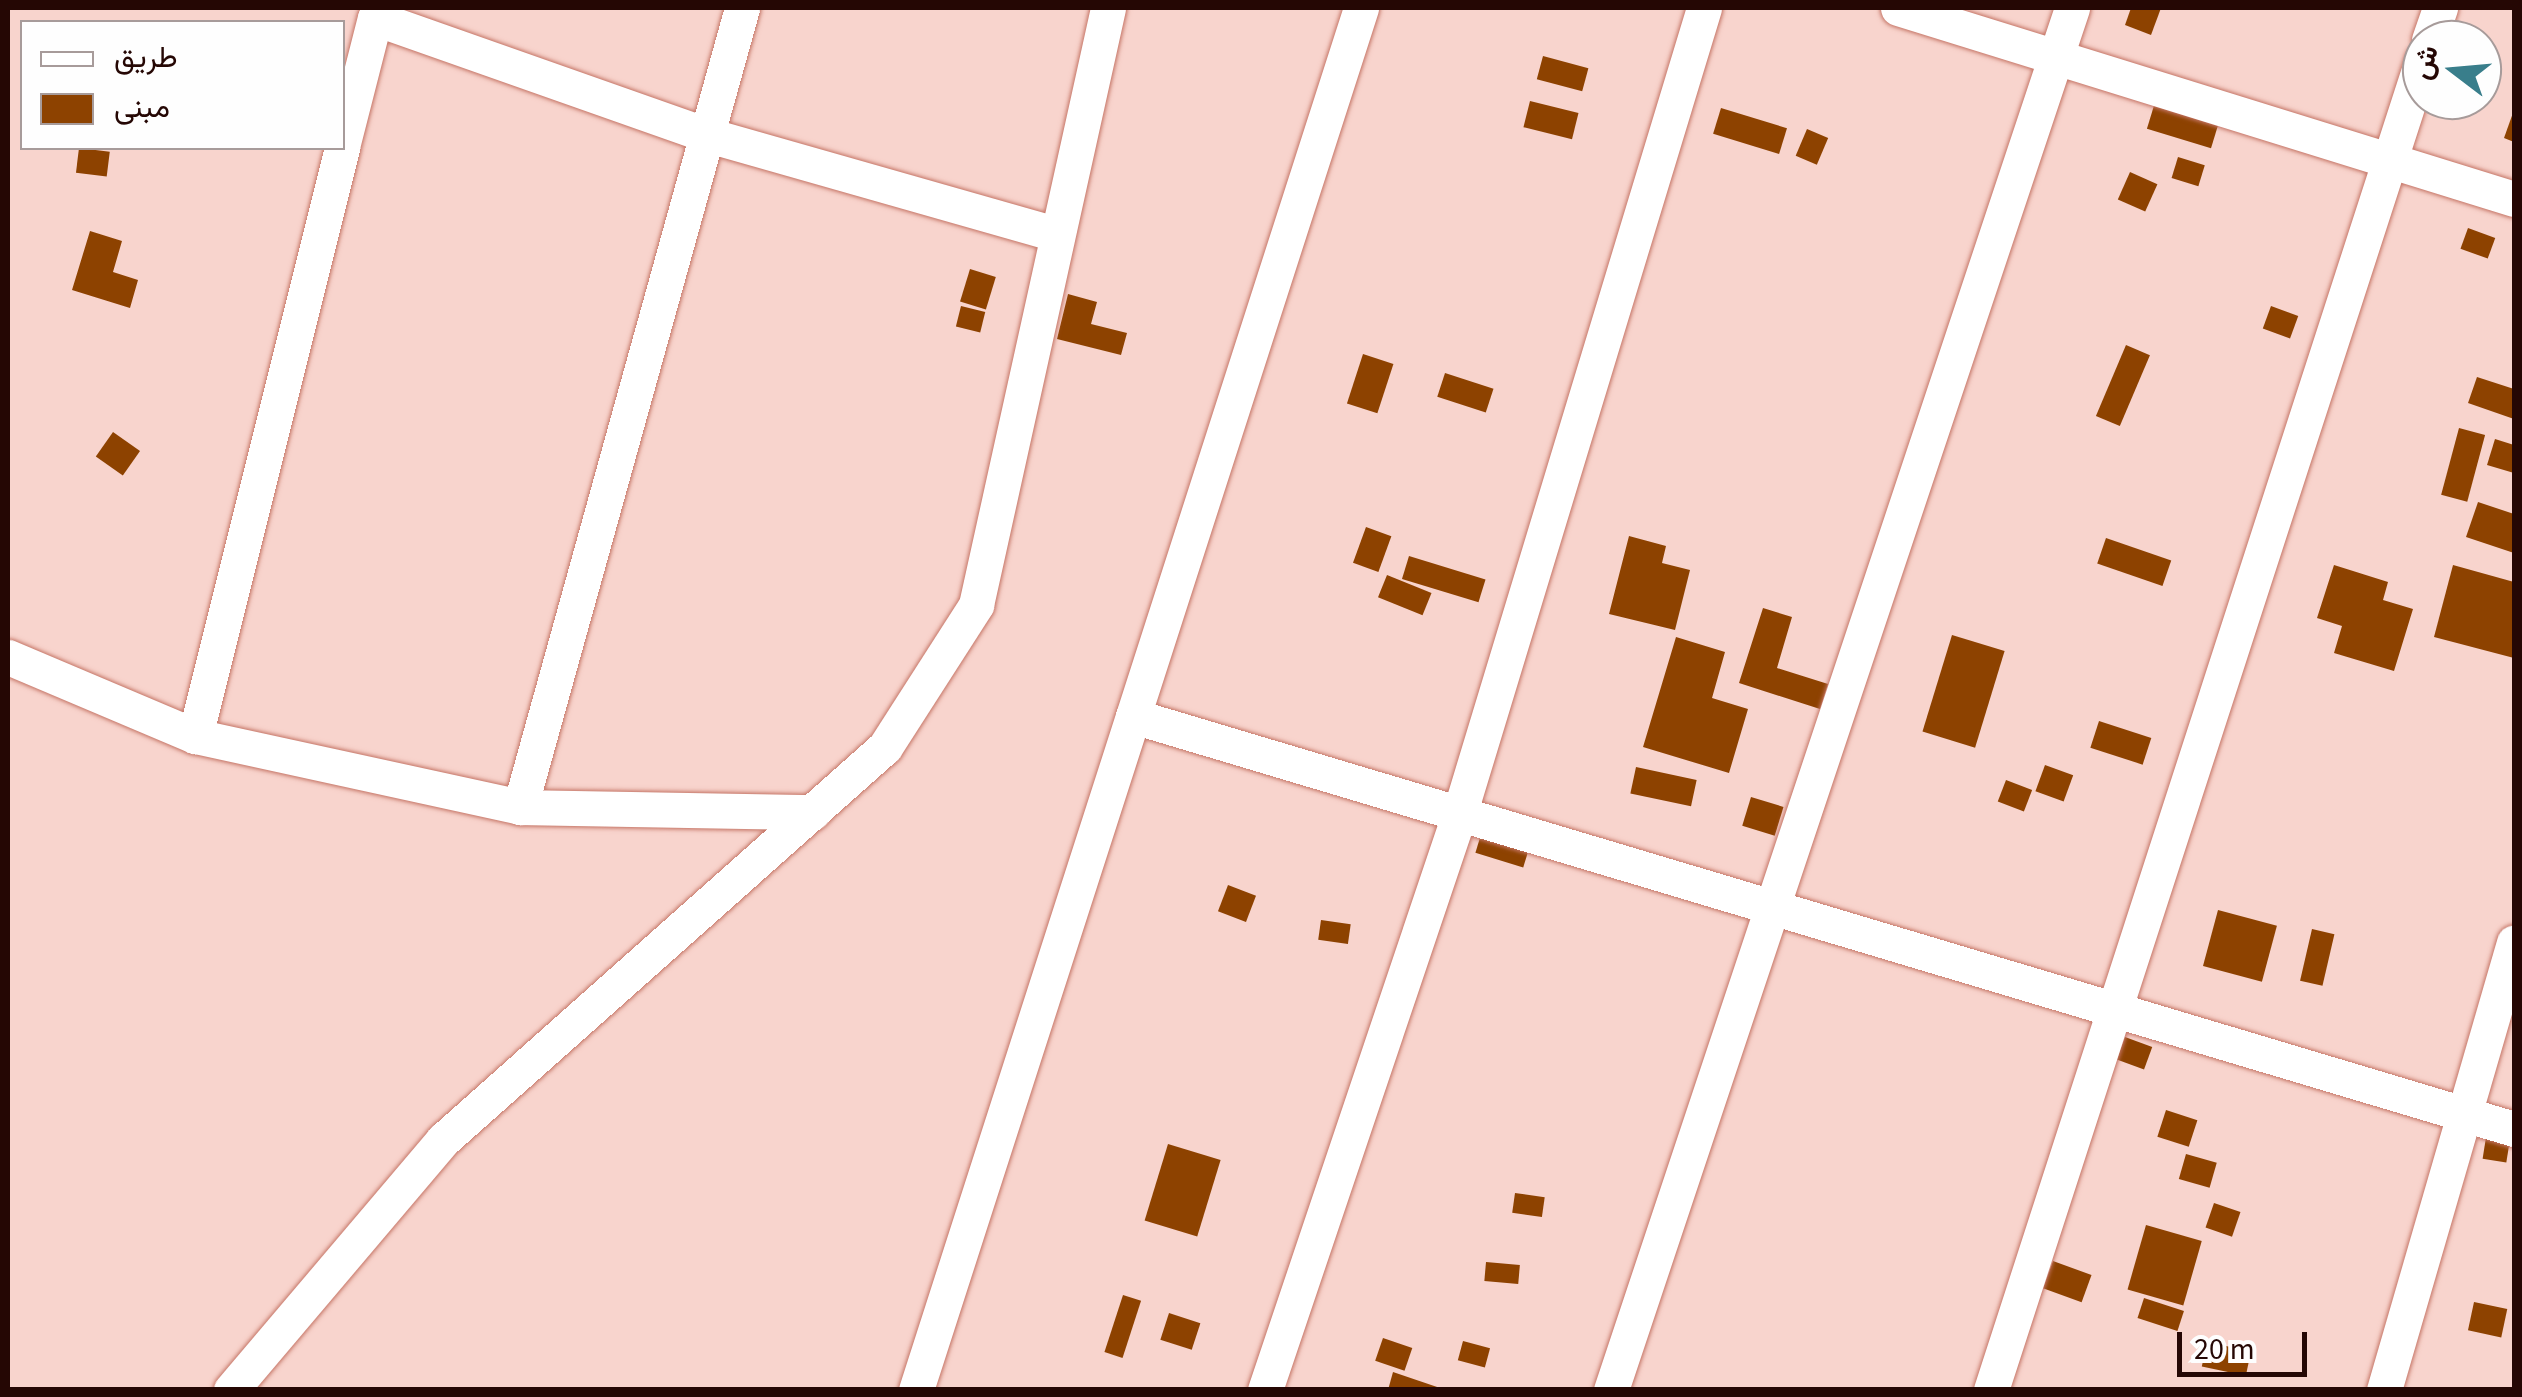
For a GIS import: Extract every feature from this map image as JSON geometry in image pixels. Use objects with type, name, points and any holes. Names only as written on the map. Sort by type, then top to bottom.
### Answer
[{"type":"street","points":[[520,807],[701,134],[742,8]]},
{"type":"street","points":[[231,1390],[443,1140],[885,747],[976,605],[1052,233],[1108,8]]},
{"type":"street","points":[[916,1390],[1361,8]]},
{"type":"street","points":[[1265,1390],[1459,815],[1704,8]]},
{"type":"street","points":[[1898,8],[2514,199]]},
{"type":"street","points":[[1611,1390],[2072,8]]},
{"type":"street","points":[[345,128],[363,13],[701,134],[1052,233]]},
{"type":"street","points":[[1991,1390],[2116,1016],[2402,120]]},
{"type":"street","points":[[196,736],[341,150]]},
{"type":"street","points":[[8,657],[196,736],[520,807],[813,812]]},
{"type":"street","points":[[1132,716],[2116,1016],[2514,1129]]},
{"type":"street","points":[[2384,1390],[2461,1114],[2514,943]]},
{"type":"building","points":[[2131,8],[2161,8],[2151,35],[2125,25]]},
{"type":"building","points":[[1543,56],[1588,68],[1582,91],[1537,79]]},
{"type":"building","points":[[2156,99],[2220,119],[2211,148],[2147,129]]},
{"type":"building","points":[[1530,101],[1579,113],[1572,139],[1523,127]]},
{"type":"building","points":[[1721,108],[1787,128],[1779,154],[1713,134]]},
{"type":"building","points":[[2514,110],[2514,142],[2504,138]]},
{"type":"building","points":[[1807,129],[1828,138],[1817,165],[1796,156]]},
{"type":"building","points":[[79,150],[110,152],[107,177],[76,173]]},
{"type":"building","points":[[2178,157],[2205,165],[2198,186],[2172,178]]},
{"type":"building","points":[[2130,172],[2157,184],[2145,212],[2118,199]]},
{"type":"building","points":[[2468,228],[2495,238],[2488,259],[2460,249]]},
{"type":"building","points":[[90,231],[122,241],[113,272],[138,280],[130,308],[72,290]]},
{"type":"building","points":[[970,269],[996,277],[986,309],[960,302]]},
{"type":"building","points":[[1068,294],[1097,302],[1091,324],[1127,333],[1121,355],[1057,339]]},
{"type":"building","points":[[961,306],[985,312],[980,332],[956,326]]},
{"type":"building","points":[[2271,306],[2298,316],[2290,338],[2263,329]]},
{"type":"building","points":[[2126,345],[2150,355],[2120,426],[2096,416]]},
{"type":"building","points":[[1363,354],[1393,364],[1377,413],[1347,403]]},
{"type":"building","points":[[1445,373],[1494,389],[1486,413],[1437,397]]},
{"type":"building","points":[[2477,377],[2514,389],[2514,419],[2468,403]]},
{"type":"building","points":[[2459,428],[2485,435],[2467,502],[2441,495]]},
{"type":"building","points":[[113,432],[140,451],[123,476],[96,457]]},
{"type":"building","points":[[2495,439],[2514,445],[2514,473],[2487,465]]},
{"type":"building","points":[[2478,502],[2514,514],[2514,553],[2466,537]]},
{"type":"building","points":[[1366,527],[1391,536],[1378,572],[1353,563]]},
{"type":"building","points":[[1629,536],[1666,546],[1662,563],[1690,570],[1675,630],[1609,614]]},
{"type":"building","points":[[2106,538],[2171,560],[2162,586],[2097,564]]},
{"type":"building","points":[[1409,556],[1486,579],[1478,602],[1402,579]]},
{"type":"building","points":[[2334,565],[2388,582],[2383,600],[2413,609],[2394,671],[2334,653],[2342,626],[2317,618]]},
{"type":"building","points":[[2453,565],[2514,582],[2514,658],[2434,637]]},
{"type":"building","points":[[1387,575],[1432,593],[1423,615],[1378,597]]},
{"type":"building","points":[[1763,608],[1792,617],[1777,668],[1828,684],[1820,709],[1739,683]]},
{"type":"building","points":[[1952,635],[2005,651],[1975,748],[1922,732]]},
{"type":"building","points":[[1676,637],[1725,652],[1712,698],[1748,709],[1729,773],[1643,747]]},
{"type":"building","points":[[2099,721],[2151,738],[2143,765],[2090,748]]},
{"type":"building","points":[[2045,765],[2073,775],[2064,802],[2035,791]]},
{"type":"building","points":[[1636,767],[1697,780],[1691,806],[1630,793]]},
{"type":"building","points":[[2006,780],[2032,790],[2024,812],[1998,801]]},
{"type":"building","points":[[1751,797],[1784,807],[1775,836],[1742,826]]},
{"type":"building","points":[[1483,828],[1531,843],[1523,867],[1475,853]]},
{"type":"building","points":[[1228,885],[1256,896],[1246,922],[1218,911]]},
{"type":"building","points":[[2218,910],[2277,926],[2262,982],[2203,966]]},
{"type":"building","points":[[1321,920],[1351,924],[1348,944],[1318,940]]},
{"type":"building","points":[[2312,929],[2334,934],[2322,986],[2300,981]]},
{"type":"building","points":[[2125,1037],[2152,1047],[2144,1069],[2117,1060]]},
{"type":"building","points":[[2166,1110],[2197,1120],[2189,1147],[2157,1137]]},
{"type":"building","points":[[2487,1131],[2511,1135],[2506,1162],[2483,1159]]},
{"type":"building","points":[[1168,1144],[1221,1160],[1197,1237],[1145,1221]]},
{"type":"building","points":[[2186,1154],[2217,1163],[2210,1188],[2179,1179]]},
{"type":"building","points":[[1515,1193],[1545,1197],[1542,1217],[1512,1213]]},
{"type":"building","points":[[2214,1203],[2240,1212],[2232,1237],[2206,1228]]},
{"type":"building","points":[[2146,1225],[2202,1241],[2183,1305],[2128,1289]]},
{"type":"building","points":[[2053,1261],[2092,1275],[2082,1302],[2043,1288]]},
{"type":"building","points":[[1486,1262],[1520,1265],[1518,1284],[1484,1281]]},
{"type":"building","points":[[1123,1295],[1141,1301],[1123,1358],[1104,1352]]},
{"type":"building","points":[[2144,1298],[2184,1311],[2177,1331],[2138,1318]]},
{"type":"building","points":[[2474,1302],[2507,1309],[2501,1337],[2468,1330]]},
{"type":"building","points":[[1169,1313],[1200,1323],[1192,1350],[1160,1340]]},
{"type":"building","points":[[1383,1338],[1412,1348],[1404,1371],[1375,1361]]},
{"type":"building","points":[[1463,1341],[1490,1348],[1485,1368],[1458,1360]]},
{"type":"building","points":[[2207,1342],[2251,1351],[2246,1376],[2202,1366]]},
{"type":"building","points":[[1393,1372],[1443,1389],[1443,1390],[1388,1390]]}]
